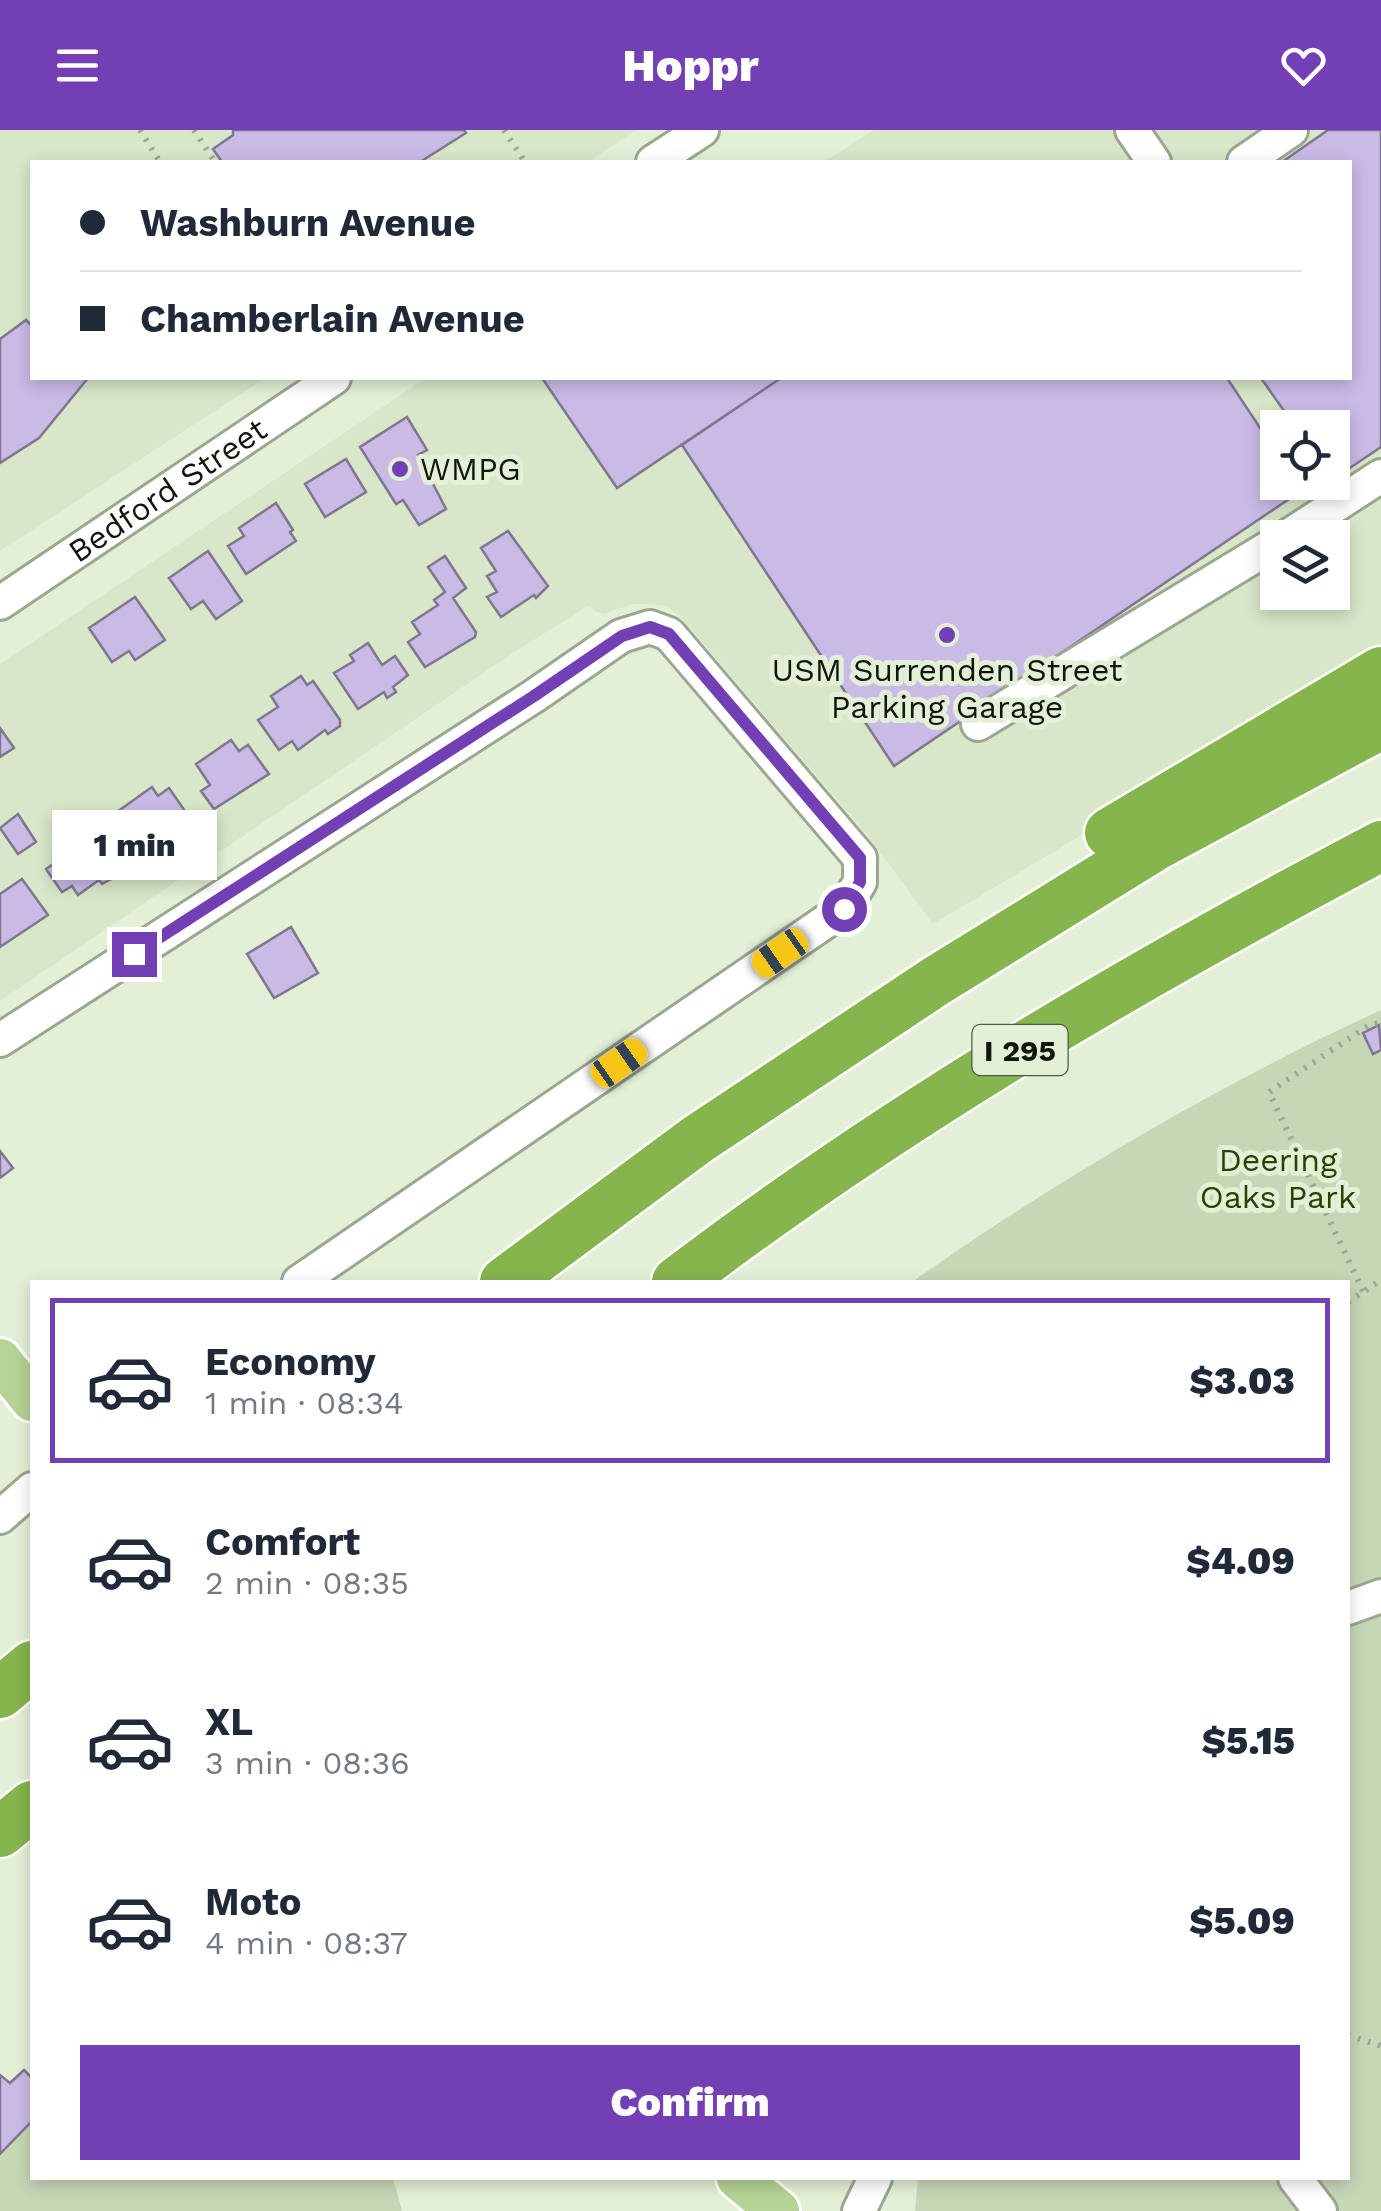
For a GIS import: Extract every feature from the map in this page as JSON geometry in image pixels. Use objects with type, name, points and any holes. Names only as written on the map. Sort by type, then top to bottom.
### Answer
[{"type":"highway","points":[[936,981],[970,919],[1381,672]]},
{"type":"highway","points":[[509,1280],[698,1139],[936,981],[1156,845],[1381,724]]},
{"type":"highway","name":"I 295","points":[[680,1280],[850,1160],[1014,1053],[1381,846]]},
{"type":"highway","points":[[1290,894],[1381,862]]},
{"type":"highway","points":[[0,1693],[30,1668]]},
{"type":"highway","points":[[0,1832],[30,1808]]},
{"type":"main road","points":[[0,1360],[30,1398]]},
{"type":"main road","points":[[745,2180],[778,2211]]},
{"type":"street","points":[[657,160],[702,130]]},
{"type":"street","points":[[1132,130],[1153,160]]},
{"type":"street","points":[[1247,160],[1291,130]]},
{"type":"street","name":"Bedford Street","points":[[0,603],[331,380]]},
{"type":"street","points":[[1313,520],[1381,476]]},
{"type":"street","points":[[978,724],[1260,553]]},
{"type":"street","points":[[0,1040],[622,636],[650,627],[669,634],[860,858],[860,882],[844,909],[302,1280]]},
{"type":"street","points":[[0,1517],[30,1491]]},
{"type":"street","points":[[1350,1607],[1381,1596]]},
{"type":"street","points":[[859,2211],[874,2180]]},
{"type":"street","points":[[1297,2180],[1320,2211]]},
{"type":"path","points":[[140,130],[159,160]]},
{"type":"path","points":[[194,130],[214,160]]},
{"type":"path","points":[[504,130],[524,160]]},
{"type":"path","points":[[1363,1291],[1270,1092],[1370,1024],[1381,1023]]},
{"type":"path","points":[[1350,1301],[1381,1280]]},
{"type":"path","points":[[1350,2036],[1381,2046]]},
{"type":"shaded area","points":[[0,130],[636,130],[591,160],[30,160],[30,380],[262,380],[0,551]]},
{"type":"shaded area","points":[[874,130],[1381,130],[1381,656],[933,924],[869,837],[679,615],[666,606],[649,604],[633,604],[603,614],[589,605],[0,1001],[0,664],[423,380],[1352,380],[1352,160],[827,160]]},
{"type":"green space","name":"Deering Oaks Park","points":[[1381,1010],[1381,2211],[915,2211],[918,2180],[1350,2180],[1350,1280],[915,1280],[1140,1135]]},
{"type":"green space","points":[[24,2070],[30,2076],[30,2180],[394,2180],[402,2211],[0,2211],[0,2075],[10,2083]]},
{"type":"building","points":[[233,130],[466,133],[423,160],[221,160],[213,149],[233,135]]},
{"type":"building","points":[[1328,130],[1381,130],[1381,447],[1350,468],[1350,410],[1283,410],[1262,380],[1352,380],[1352,160],[1285,160]]},
{"type":"building","points":[[26,320],[30,324],[30,380],[86,380],[39,438],[0,463],[0,339]]},
{"type":"building","points":[[543,380],[778,380],[617,488]]},
{"type":"building","name":"USM Surrenden Street Parking Garage","points":[[778,380],[1228,380],[1260,428],[1260,500],[1288,500],[894,766],[682,445]]},
{"type":"building","name":"WMPG","points":[[407,417],[427,450],[418,455],[446,509],[419,525],[403,500],[396,504],[360,447]]},
{"type":"building","points":[[346,459],[366,492],[325,517],[305,484]]},
{"type":"building","points":[[276,503],[296,541],[246,574],[228,546],[244,536],[239,528]]},
{"type":"building","points":[[508,531],[548,586],[536,598],[534,595],[501,617],[487,597],[497,592],[487,576],[496,571],[481,548]]},
{"type":"building","points":[[208,551],[242,601],[216,619],[203,601],[191,609],[169,578]]},
{"type":"building","points":[[445,556],[466,588],[453,598],[476,632],[475,637],[425,667],[408,642],[420,634],[412,622],[438,605],[434,600],[445,592],[428,567]]},
{"type":"building","points":[[135,597],[165,640],[135,660],[129,651],[112,662],[89,628]]},
{"type":"building","points":[[368,643],[382,665],[395,656],[408,675],[393,687],[396,692],[387,698],[384,692],[358,709],[334,673],[354,661],[350,655]]},
{"type":"building","points":[[301,676],[307,685],[313,681],[340,720],[340,726],[328,734],[325,730],[298,750],[292,741],[279,750],[258,720],[278,707],[271,696]]},
{"type":"building","points":[[0,728],[14,748],[0,757]]},
{"type":"building","points":[[231,740],[239,751],[248,745],[269,774],[214,809],[201,791],[210,785],[196,764]]},
{"type":"building","points":[[152,787],[158,796],[169,788],[187,814],[175,823],[178,827],[169,833],[172,838],[155,849],[152,845],[141,852],[114,814]]},
{"type":"building","points":[[18,814],[36,842],[18,854],[0,828]]},
{"type":"building","points":[[85,827],[115,877],[102,884],[99,880],[78,895],[72,886],[62,892],[46,869],[56,862],[53,858],[67,849],[63,843]]},
{"type":"building","points":[[22,879],[48,915],[0,947],[0,894]]},
{"type":"building","points":[[291,927],[318,973],[274,998],[247,954]]},
{"type":"building","points":[[1379,1025],[1381,1050],[1373,1054],[1363,1033]]},
{"type":"building","points":[[0,1151],[13,1168],[0,1178]]},
{"type":"building","points":[[24,2070],[30,2076],[30,2123],[0,2154],[0,2075],[10,2083]]},
{"type":"place","name":"WMPG","points":[[400,469]]},
{"type":"place","name":"USM Surrenden Street Parking Garage","points":[[947,635]]},
{"type":"route","points":[[134,954],[622,636],[650,627],[669,634],[860,858],[860,882],[844,909]]}]
